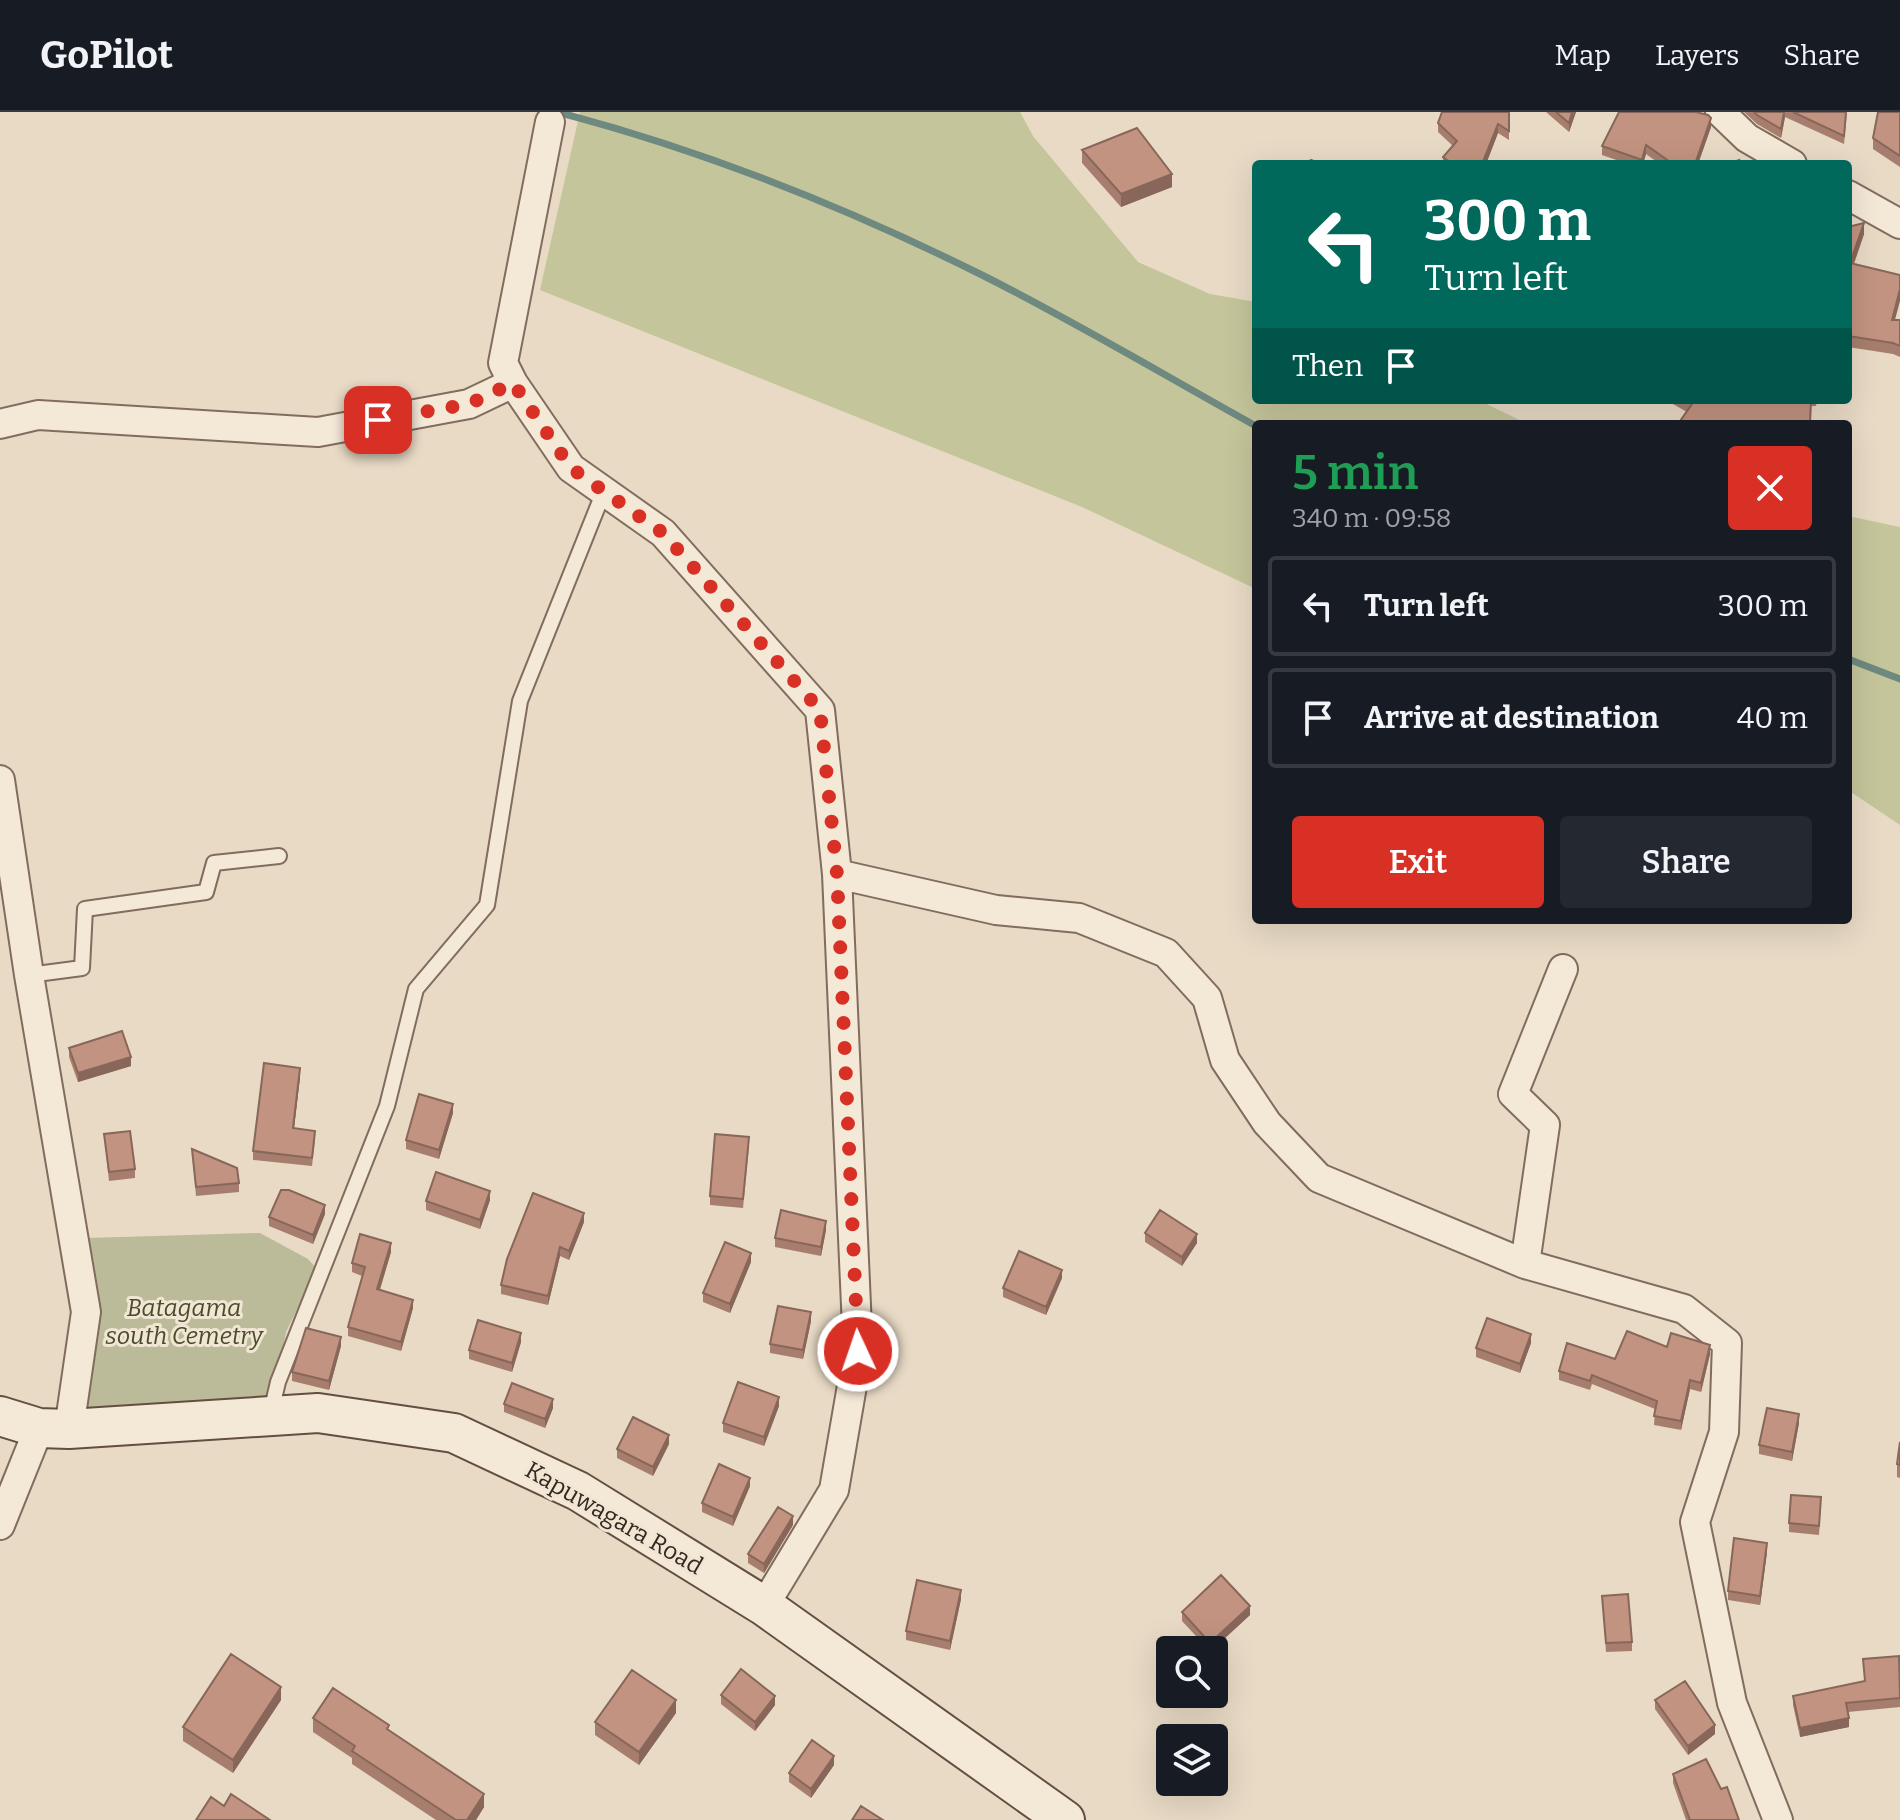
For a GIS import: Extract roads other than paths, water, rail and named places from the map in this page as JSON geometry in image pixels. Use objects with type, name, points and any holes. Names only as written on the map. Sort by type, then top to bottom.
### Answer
[{"type":"street","points":[[1720,112],[1747,138],[1785,160]]},
{"type":"street","points":[[550,122],[503,363],[513,383],[571,468],[663,533],[820,710],[837,874],[858,1351],[834,1490],[764,1606]]},
{"type":"street","points":[[1852,197],[1900,224]]},
{"type":"street","points":[[0,424],[38,415],[318,432],[469,404],[513,383]]},
{"type":"street","points":[[0,780],[29,975],[86,1312],[54,1429],[0,1525]]},
{"type":"street","points":[[837,874],[996,910],[1079,918],[1166,953],[1207,998],[1225,1060],[1267,1123],[1319,1178],[1525,1264],[1684,1309],[1727,1343],[1724,1432],[1695,1522],[1732,1703],[1778,1820]]},
{"type":"street","points":[[1525,1264],[1545,1125],[1513,1094],[1563,969]]},
{"type":"street","name":"Kapuwagara Road","points":[[0,1416],[54,1429],[318,1413],[454,1433],[578,1491],[764,1606],[1065,1820]]},
{"type":"lane","points":[[270,1416],[278,1382],[387,1106],[416,989],[487,905],[520,701],[604,491]]},
{"type":"lane","points":[[29,975],[82,968],[85,909],[206,892],[214,863],[279,856]]},
{"type":"waterway","points":[[557,112],[721,163],[882,228],[1020,295],[1252,424]]},
{"type":"waterway","points":[[1852,661],[1900,679]]},
{"type":"park label","name":"Batagama south Cemetry","points":[[184,1322]]}]
